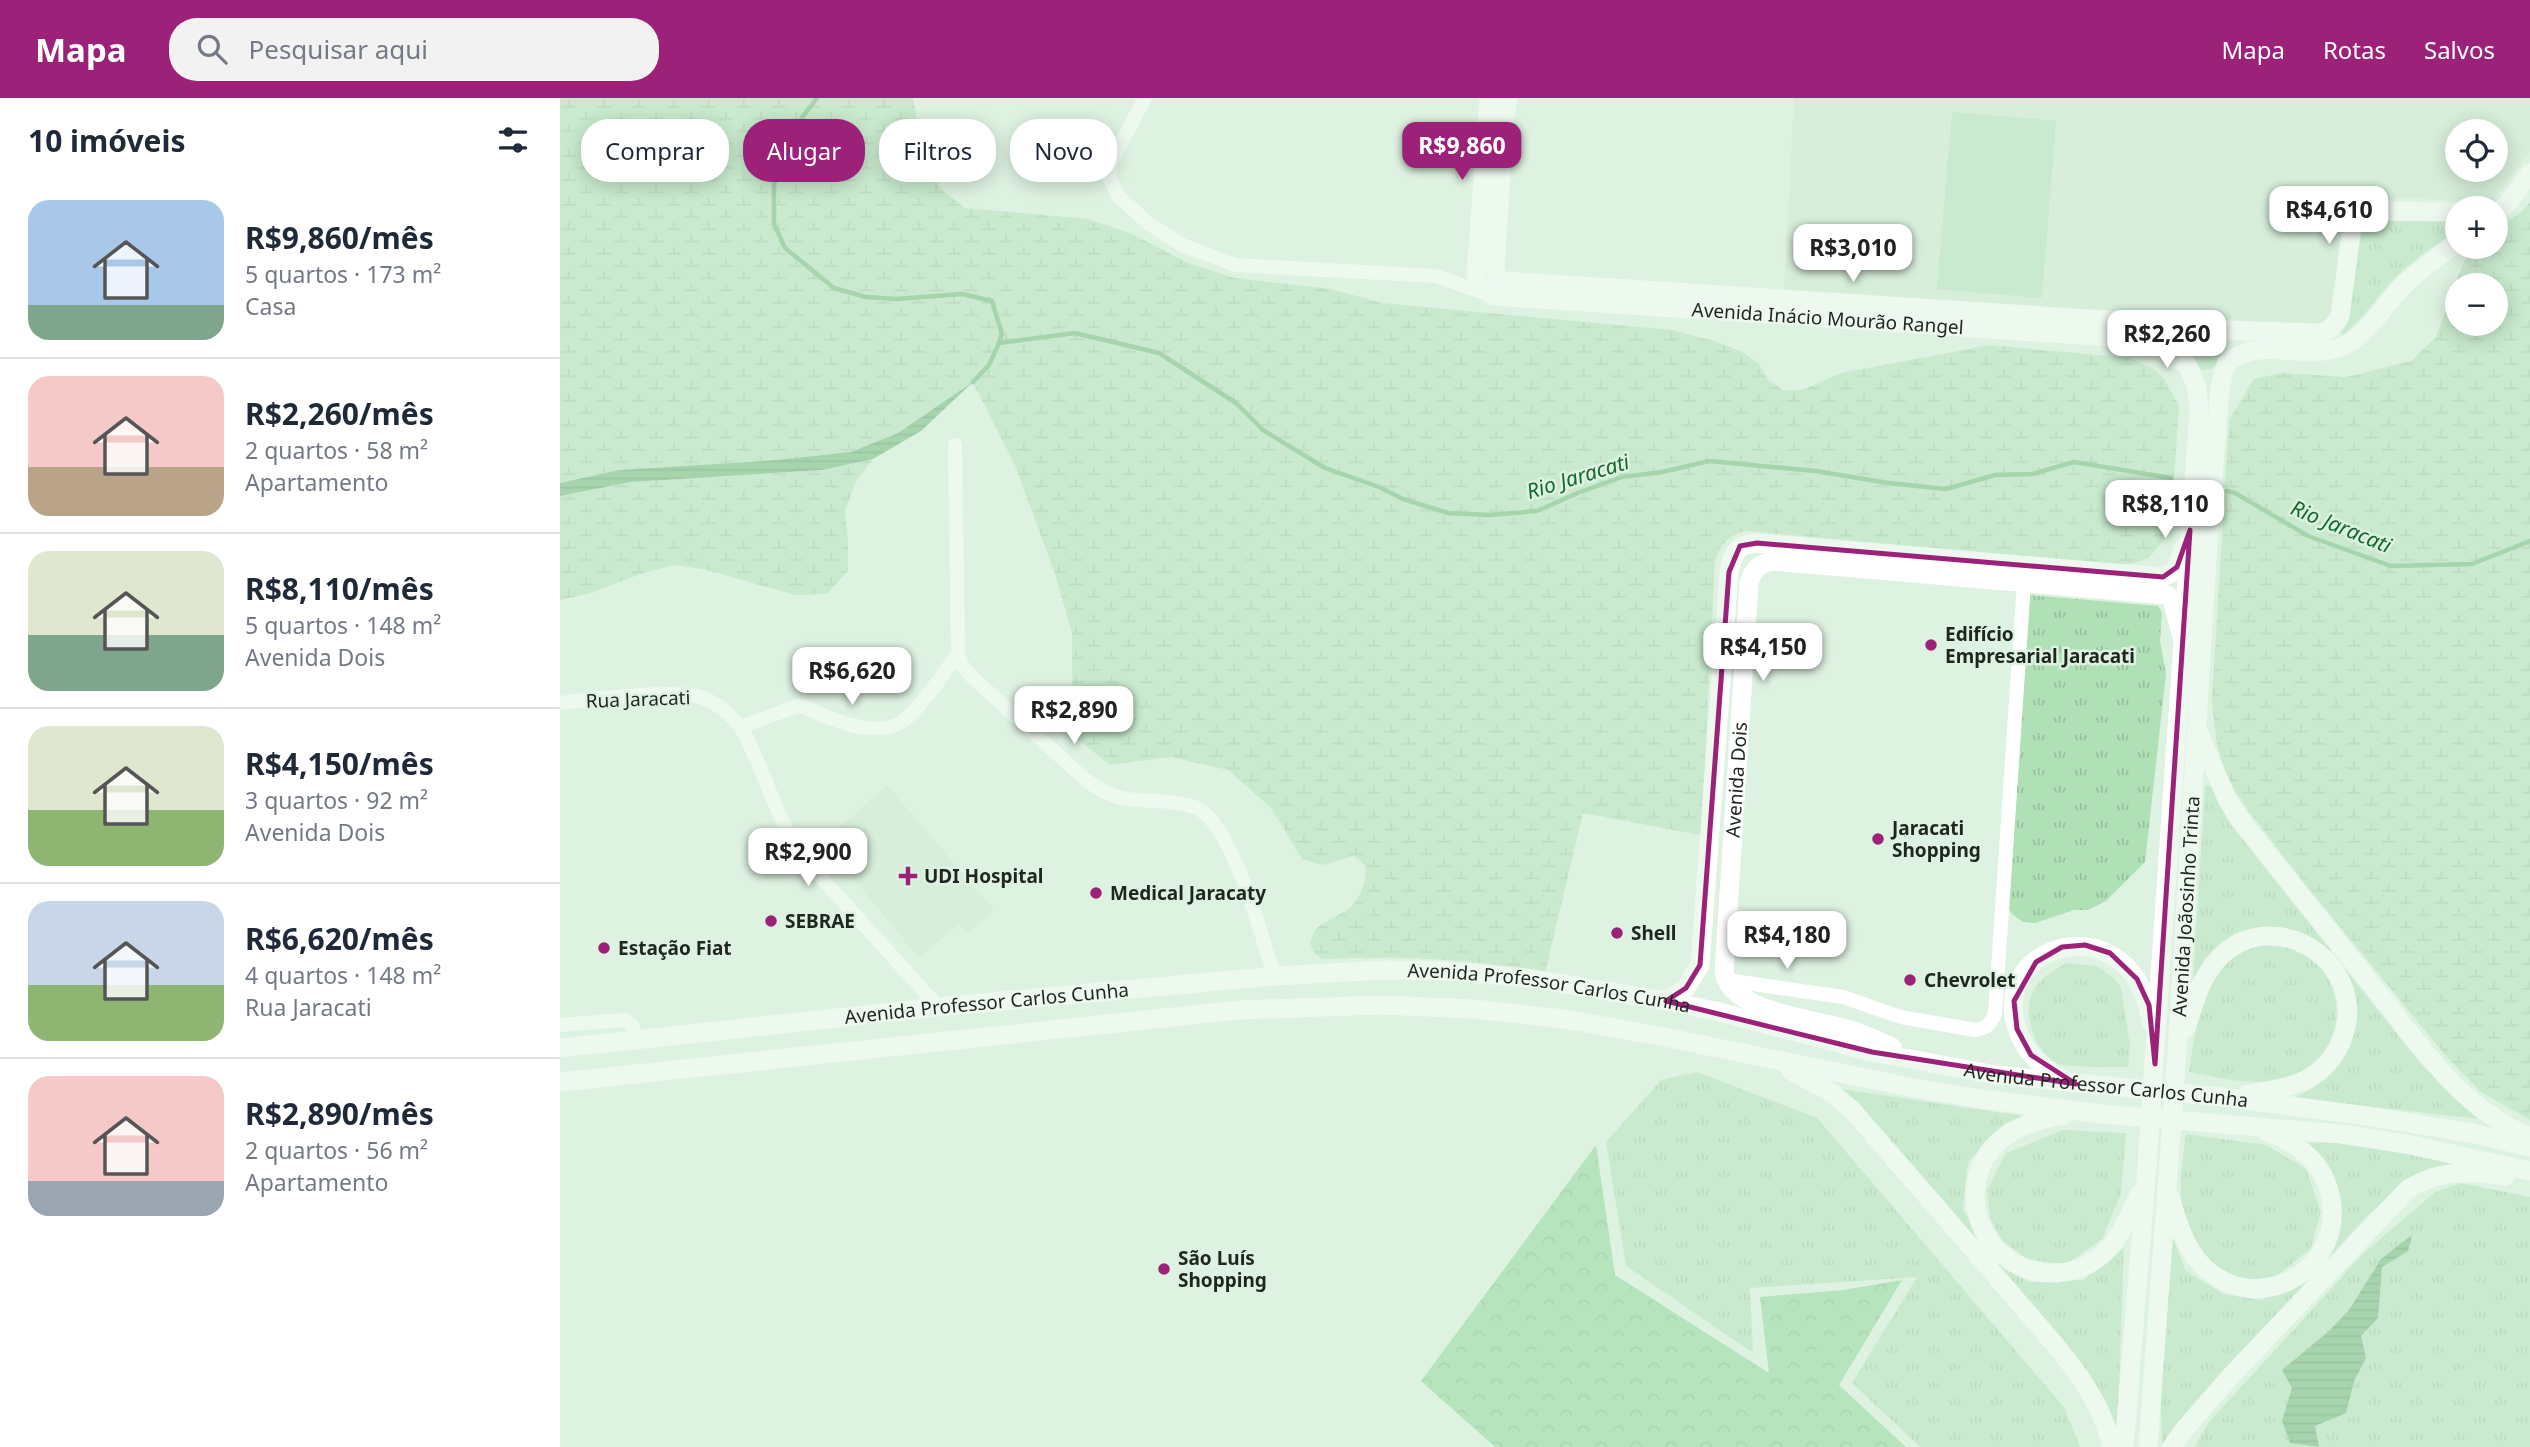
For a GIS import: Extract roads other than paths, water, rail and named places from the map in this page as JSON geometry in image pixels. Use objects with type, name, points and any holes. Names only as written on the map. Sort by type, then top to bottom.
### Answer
[{"type":"main road","points":[[1489,98],[1476,272],[1480,286],[1499,289],[1494,269],[1504,121],[1508,98]]},
{"type":"main road","points":[[2508,199],[2530,173]]},
{"type":"main road","points":[[2445,212],[2367,211],[2358,214],[2353,220],[2340,316],[2336,324],[2326,331],[2220,330],[2208,325],[2199,326],[2192,329],[2183,340],[2181,354],[2187,366],[2196,372],[2207,374],[2214,373],[2242,353],[2255,349],[2319,351],[2341,346],[2357,336],[2413,276],[2445,252]]},
{"type":"main road","name":"Avenida Inácio Mourão Rangel","points":[[1499,289],[2199,326]]},
{"type":"main road","name":"Avenida Inácio Mourão Rangel","points":[[1499,289],[2126,338],[2156,347],[2187,366]]},
{"type":"main road","points":[[2220,330],[2228,338],[2231,349],[2226,364]]},
{"type":"main road","name":"Avenida Joãosinho Trinta","points":[[2148,1447],[2177,1052],[2217,426],[2221,377],[2226,364]]},
{"type":"main road","name":"Avenida Joãosinho Trinta","points":[[2124,1447],[2155,1064],[2199,397],[2196,382],[2187,366]]},
{"type":"main road","name":"Avenida Dois","points":[[1666,1001],[1686,988],[1700,965],[1729,572],[1733,555],[1745,544],[2163,576],[2177,568],[2190,530]]},
{"type":"main road","name":"Avenida Dois","points":[[1726,980],[1724,972],[1749,583],[1753,572],[1762,564],[1773,561],[2167,595],[2172,600],[2183,640]]},
{"type":"main road","points":[[2197,726],[2214,771],[2242,822],[2438,1067],[2490,1117],[2530,1136]]},
{"type":"main road","points":[[1716,734],[1740,736]]},
{"type":"main road","points":[[2177,1052],[2204,981],[2213,965],[2228,950],[2250,939],[2287,937],[2305,943],[2322,956],[2335,972],[2346,1005],[2344,1035],[2337,1050],[2322,1069],[2303,1082],[2224,1098]]},
{"type":"main road","points":[[2076,1084],[2047,1070],[2031,1055],[2020,1038],[2015,1019],[2014,1001],[2020,982],[2036,962],[2062,947],[2078,945],[2101,949],[2116,957],[2132,972],[2148,1004],[2155,1064]]},
{"type":"main road","name":"Avenida Professor Carlos Cunha","points":[[560,1048],[938,1007],[1274,976],[1385,970],[1445,971],[1528,978],[1666,1001],[1872,1052],[1996,1075],[2224,1098],[2367,1116],[2471,1133],[2530,1147]]},
{"type":"main road","points":[[1726,980],[1740,996],[1773,1010],[1859,1033],[1928,1063]]},
{"type":"main road","name":"Avenida Professor Carlos Cunha","points":[[560,1082],[1239,1010],[1381,1005],[1487,1010],[1576,1021],[1914,1088],[2095,1114],[2342,1134],[2406,1144],[2530,1171]]},
{"type":"main road","points":[[1742,1018],[1773,1010]]},
{"type":"main road","points":[[1758,1056],[1807,1078],[1853,1111],[2075,1370],[2093,1395],[2104,1418],[2112,1447]]},
{"type":"main road","points":[[2095,1114],[2059,1116],[2024,1126],[2001,1140],[1988,1156],[1979,1174],[1975,1203],[1979,1222],[1998,1252],[2012,1264],[2035,1272],[2065,1273],[2089,1265],[2112,1245],[2146,1179]]},
{"type":"main road","points":[[2167,1181],[2186,1241],[2201,1264],[2221,1280],[2239,1287],[2271,1287],[2294,1278],[2313,1264],[2329,1239],[2333,1223],[2330,1193],[2325,1177],[2304,1152],[2278,1136],[2262,1130],[2214,1123]]},
{"type":"main road","points":[[2172,1447],[2221,1387],[2408,1189],[2433,1176],[2460,1171],[2530,1180]]},
{"type":"street","points":[[1145,98],[1110,164],[1109,177],[1118,197],[1148,223],[1182,245],[1214,258],[1250,267],[1436,276],[1499,289]]},
{"type":"street","points":[[955,444],[958,653],[962,665],[1086,780],[1104,793],[1120,799],[1183,804],[1198,809],[1208,817],[1227,842],[1274,976]]},
{"type":"street","points":[[1726,980],[1843,997],[1902,1017],[1975,1030],[1984,1028],[1994,1017],[2024,582]]},
{"type":"street","points":[[938,1007],[802,856],[785,827],[741,727],[797,706],[846,724],[888,727],[901,723],[942,677],[958,653]]},
{"type":"street","name":"Rua Jaracati","points":[[560,703],[658,695],[698,696],[720,707],[741,727]]},
{"type":"street","points":[[560,1025],[624,1020],[632,1026],[636,1039]]},
{"type":"waterway","points":[[817,98],[789,135],[779,156],[774,186],[774,224],[785,248],[834,288],[866,297],[896,299],[962,294],[992,301],[1002,334],[999,343]]},
{"type":"waterway","name":"Rio Jaracati","points":[[973,382],[989,365],[999,343],[1075,333],[1159,353],[1236,403],[1263,430],[1325,468],[1379,487],[1403,499],[1448,513],[1489,515],[1537,511],[1622,477],[1662,472],[1709,461],[1816,471],[1946,489],[1995,475],[2032,474],[2074,462],[2171,478]]},
{"type":"waterway","name":"Rio Jaracati","points":[[2227,491],[2235,493],[2308,536],[2391,566],[2472,564],[2530,541]]},
{"type":"place","name":"Edifício Empresarial Jaracati","points":[[1931,645]]},
{"type":"place","name":"Jaracati Shopping","points":[[1878,839]]},
{"type":"place","name":"UDI Hospital","points":[[908,876]]},
{"type":"place","name":"Medical Jaracaty","points":[[1096,893]]},
{"type":"place","name":"SEBRAE","points":[[771,921]]},
{"type":"place","name":"Shell","points":[[1617,933]]},
{"type":"place","name":"Estação Fiat","points":[[604,948]]},
{"type":"place","name":"Chevrolet","points":[[1910,980]]},
{"type":"place","name":"São Luís Shopping","points":[[1164,1269]]}]
